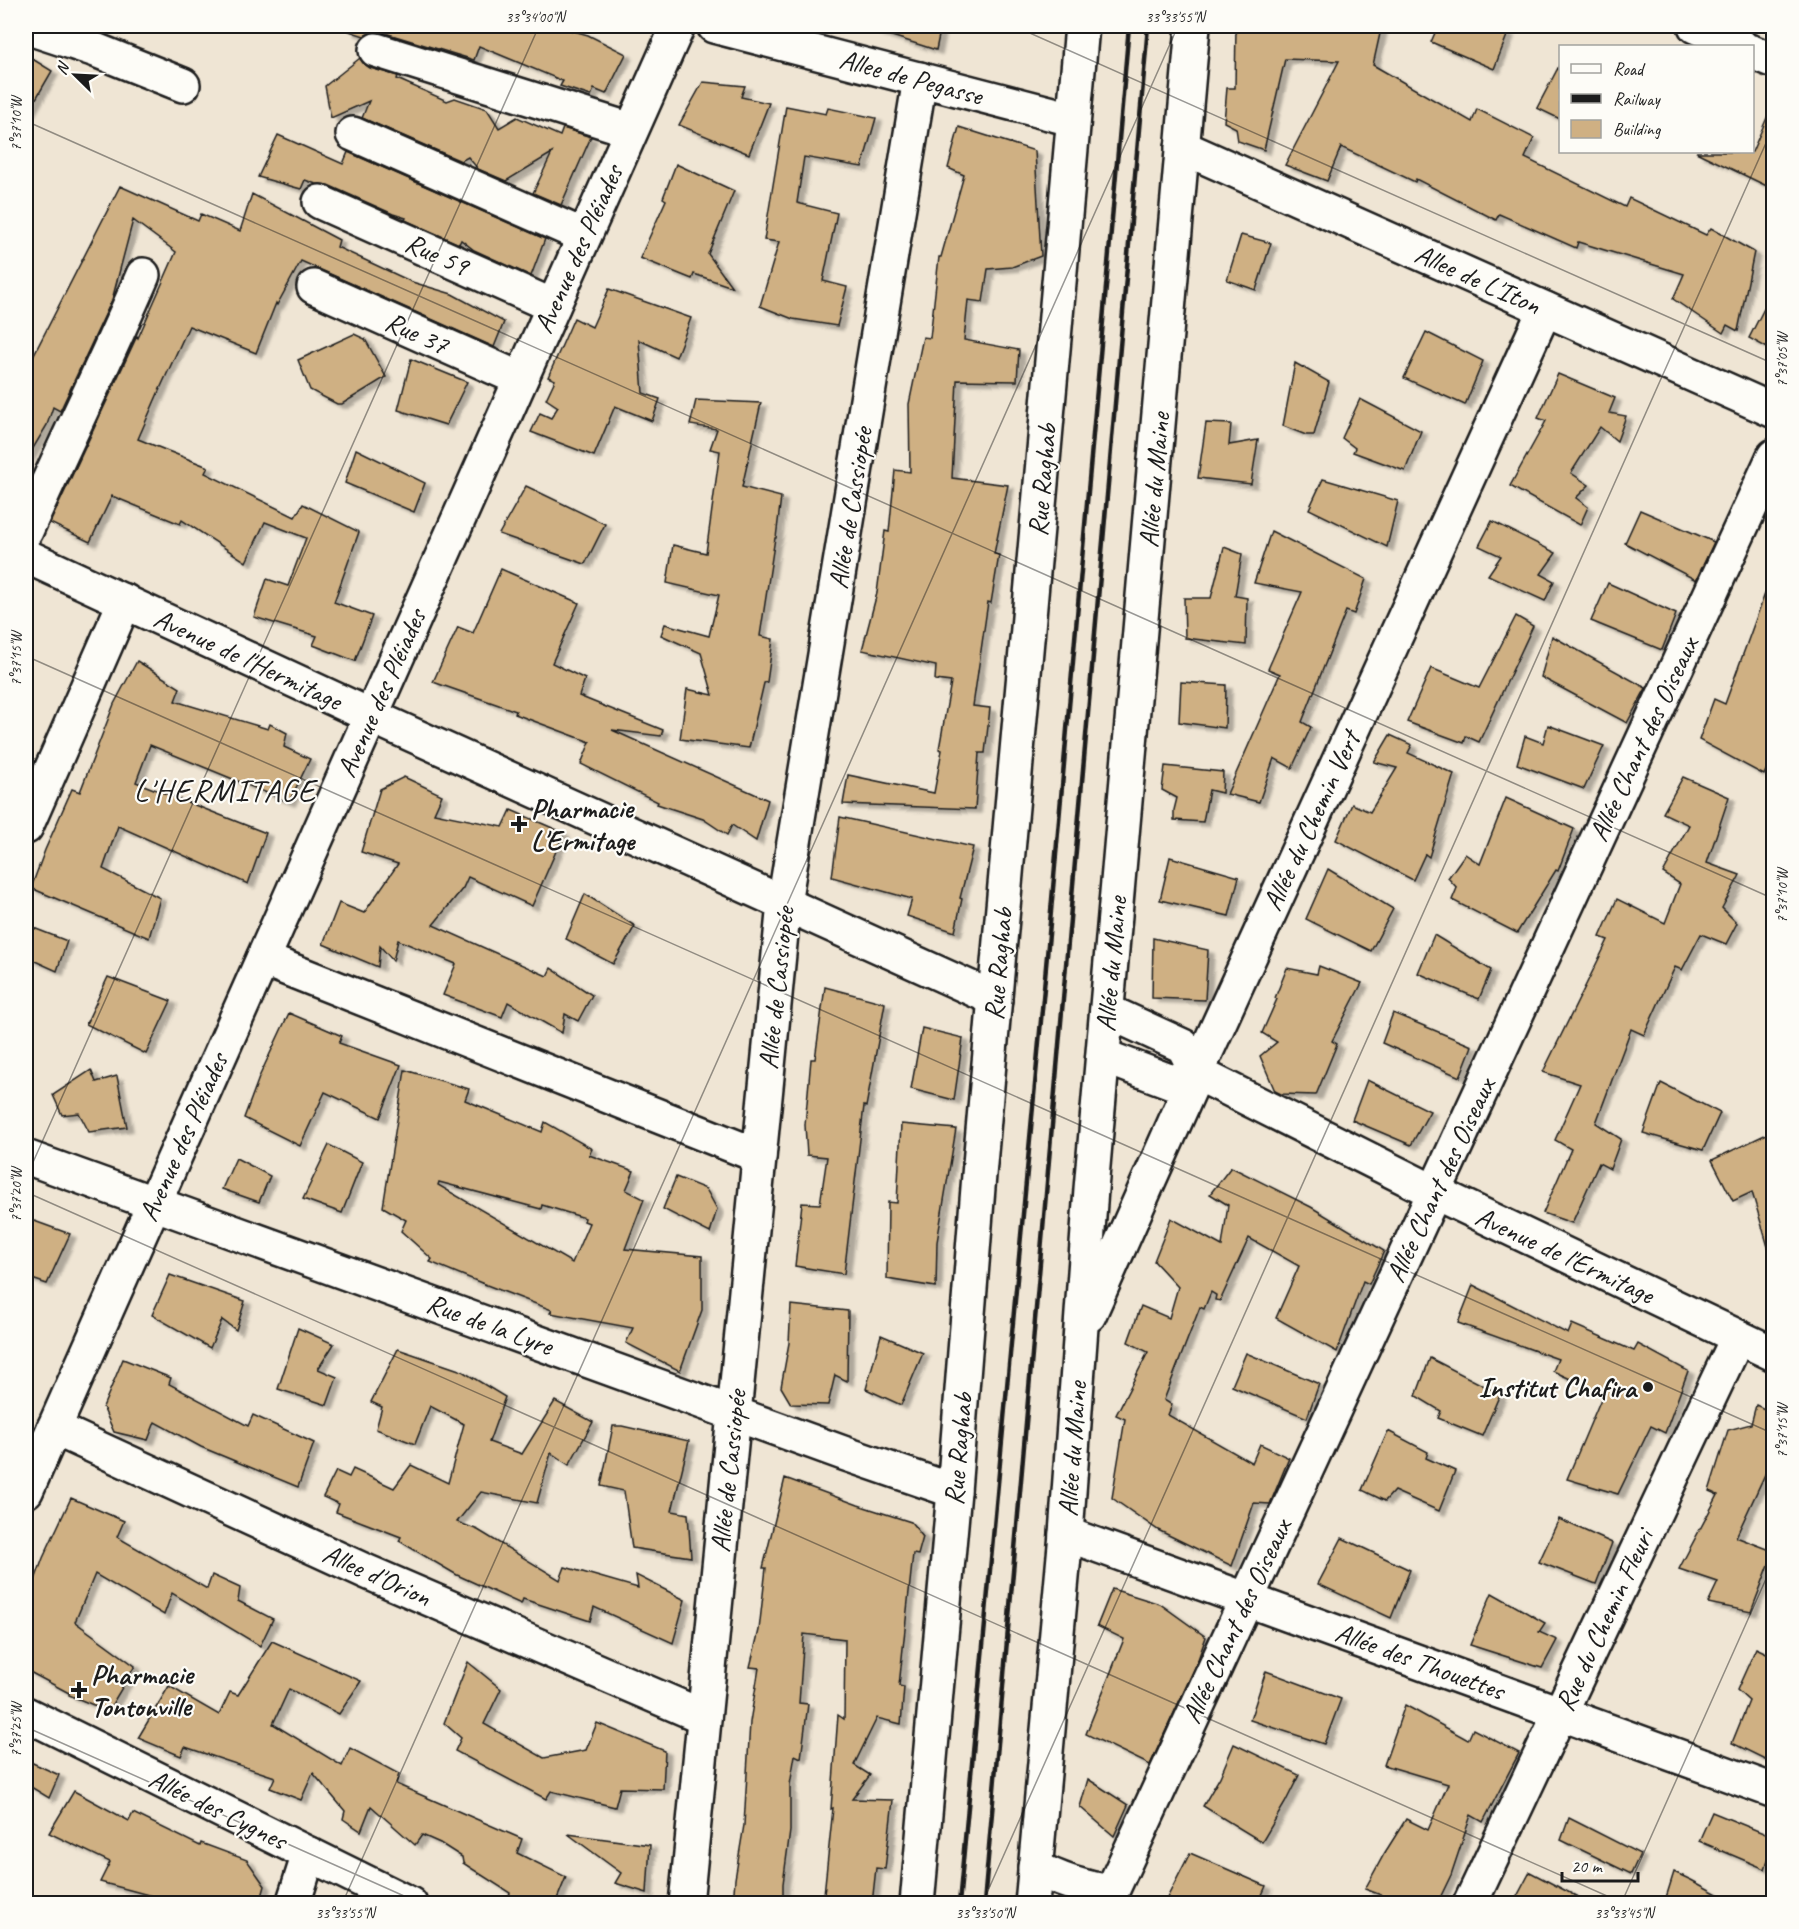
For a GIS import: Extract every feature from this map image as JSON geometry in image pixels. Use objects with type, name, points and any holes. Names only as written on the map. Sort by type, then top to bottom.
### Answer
[{"type":"street","name":"Avenue des Pléiades","points":[[26,1491],[678,26]]},
{"type":"street","name":"Allee de Pegasse","points":[[714,26],[1072,119]]},
{"type":"street","name":"Rue Raghab","points":[[917,1904],[995,999],[1050,396],[1072,119],[1082,26]]},
{"type":"street","name":"Allée du Maine","points":[[1032,1904],[1066,1534],[1091,1189],[1193,26]]},
{"type":"street","points":[[1695,26],[1739,45]]},
{"type":"street","points":[[26,27],[93,49],[183,85]]},
{"type":"street","points":[[376,51],[631,130]]},
{"type":"street","points":[[1754,53],[1773,61]]},
{"type":"street","name":"Allée de Cassiopée","points":[[686,1904],[784,903],[920,79]]},
{"type":"street","points":[[353,134],[584,236]]},
{"type":"street","name":"Allee de L'Iton","points":[[1182,147],[1773,411]]},
{"type":"street","name":"Rue 59","points":[[320,202],[553,306]]},
{"type":"street","points":[[26,531],[143,275]]},
{"type":"street","name":"Rue 37","points":[[314,287],[520,379]]},
{"type":"street","name":"Allée du Chemin Vert","points":[[1080,1335],[1545,309]]},
{"type":"street","name":"Allée Chant des Oiseaux","points":[[1109,1898],[1773,456]]},
{"type":"street","name":"Avenue de l'Hermitage","points":[[26,556],[370,716],[995,999]]},
{"type":"street","points":[[26,827],[126,602]]},
{"type":"street","points":[[262,958],[759,1156]]},
{"type":"street","points":[[1103,1056],[1172,1082],[1197,1073],[1183,1046],[1107,1011]]},
{"type":"street","name":"Avenue de l'Ermitage","points":[[1197,1073],[1434,1192],[1773,1354]]},
{"type":"street","name":"Rue de la Lyre","points":[[26,1157],[954,1491]]},
{"type":"street","name":"Rue du Chemin Fleuri","points":[[1470,1904],[1738,1337]]},
{"type":"street","name":"Allee d'Orion","points":[[54,1428],[365,1571],[704,1717]]},
{"type":"street","name":"Allée des Thouettes","points":[[1066,1534],[1561,1712],[1773,1791]]},
{"type":"street","name":"Allée des Cygnes","points":[[26,1713],[410,1904]]},
{"type":"street","points":[[293,1904],[309,1854]]},
{"type":"street","points":[[1035,1867],[1056,1879],[1109,1898]]},
{"type":"building","points":[[350,26],[556,26],[588,35],[626,54],[606,94],[594,89],[591,96],[560,86],[563,81],[479,46],[474,60],[382,32],[372,32],[364,36],[349,31]]},
{"type":"building","points":[[874,26],[941,26],[936,50],[873,30]]},
{"type":"building","points":[[1236,26],[1366,26],[1381,29],[1373,65],[1472,122],[1477,109],[1534,138],[1525,158],[1625,207],[1629,198],[1706,235],[1711,228],[1754,252],[1738,331],[1727,325],[1723,333],[1673,299],[1684,274],[1578,242],[1576,248],[1499,214],[1496,220],[1416,179],[1415,182],[1341,147],[1327,181],[1285,165],[1339,61],[1285,59],[1264,150],[1238,141],[1236,128],[1224,122],[1227,88],[1235,88]]},
{"type":"building","points":[[1438,26],[1492,26],[1508,33],[1494,69],[1431,42]]},
{"type":"building","points":[[26,55],[52,71],[26,116]]},
{"type":"building","points":[[360,58],[370,68],[398,76],[397,79],[447,101],[455,98],[487,109],[499,128],[517,117],[560,136],[563,128],[591,137],[561,205],[533,193],[552,153],[506,181],[478,169],[468,157],[461,161],[362,118],[369,101],[331,118],[325,86]]},
{"type":"building","points":[[1559,66],[1559,119],[1537,108]]},
{"type":"building","points":[[703,82],[745,86],[741,97],[769,103],[749,154],[679,125]]},
{"type":"building","points":[[1773,104],[1773,189],[1698,153],[1754,153],[1754,147]]},
{"type":"building","points":[[786,106],[826,114],[828,108],[876,118],[862,167],[804,157],[797,203],[837,213],[823,281],[847,287],[837,326],[793,319],[760,306],[779,242],[764,240]]},
{"type":"building","points":[[959,127],[1035,151],[1041,256],[1012,267],[988,269],[983,302],[968,300],[964,340],[1019,350],[1017,381],[957,380],[952,478],[1008,485],[994,554],[999,555],[991,603],[988,602],[973,706],[990,708],[985,753],[979,753],[975,809],[843,804],[848,775],[934,793],[942,750],[939,749],[951,682],[935,680],[936,666],[862,650],[877,593],[885,531],[889,532],[895,470],[910,472],[909,404],[923,337],[930,338],[939,257],[941,257],[964,175],[948,168]]},
{"type":"building","points":[[278,135],[343,164],[348,152],[545,239],[531,276],[474,250],[461,240],[459,244],[405,220],[406,218],[328,185],[305,180],[301,189],[258,177]]},
{"type":"building","points":[[676,164],[734,191],[708,254],[732,287],[694,274],[692,279],[640,258],[666,200],[663,198]]},
{"type":"building","points":[[120,186],[198,221],[201,214],[240,231],[252,194],[339,240],[337,247],[412,282],[452,294],[504,322],[494,347],[301,261],[277,305],[276,303],[256,353],[189,326],[159,391],[138,439],[208,467],[205,473],[295,517],[303,504],[359,532],[334,602],[372,616],[355,661],[313,645],[317,636],[254,617],[267,579],[288,586],[306,538],[265,522],[246,562],[182,520],[180,524],[112,496],[90,542],[50,523],[137,336],[138,338],[176,252],[133,220],[112,300],[60,411],[53,407],[47,425],[26,460],[26,370]]},
{"type":"building","points":[[1241,235],[1271,243],[1256,290],[1227,280]]},
{"type":"building","points":[[609,289],[691,318],[676,357],[639,340],[643,393],[660,399],[652,421],[615,406],[594,456],[531,432],[540,413],[551,418],[558,407],[546,399],[555,380],[548,377],[574,318],[592,327]]},
{"type":"building","points":[[1773,291],[1773,351],[1749,338]]},
{"type":"building","points":[[1426,332],[1483,361],[1465,405],[1404,378]]},
{"type":"building","points":[[354,334],[365,339],[386,377],[342,404],[337,404],[310,390],[298,360]]},
{"type":"building","points":[[411,359],[467,382],[446,425],[398,410]]},
{"type":"building","points":[[1295,363],[1329,382],[1314,435],[1306,435],[1283,426]]},
{"type":"building","points":[[1558,374],[1615,398],[1609,413],[1626,416],[1617,441],[1600,427],[1571,473],[1589,485],[1576,498],[1588,507],[1580,525],[1510,486],[1546,421],[1538,418]]},
{"type":"building","points":[[1360,399],[1421,431],[1405,471],[1353,452],[1355,448],[1342,438]]},
{"type":"building","points":[[696,400],[761,403],[742,487],[781,497],[760,636],[773,639],[767,682],[764,683],[749,748],[680,739],[687,689],[713,695],[701,653],[661,635],[665,624],[709,636],[719,595],[667,583],[673,545],[706,553],[720,451],[710,449],[717,429],[690,425]]},
{"type":"building","points":[[1206,423],[1231,424],[1229,445],[1258,440],[1251,484],[1198,478]]},
{"type":"building","points":[[356,449],[425,483],[414,512],[345,483]]},
{"type":"building","points":[[1323,479],[1398,501],[1387,547],[1309,509]]},
{"type":"building","points":[[526,486],[605,524],[585,564],[499,534]]},
{"type":"building","points":[[1640,510],[1714,542],[1696,580],[1625,543]]},
{"type":"building","points":[[1492,521],[1556,553],[1541,574],[1554,581],[1545,601],[1488,575],[1501,556],[1479,546]]},
{"type":"building","points":[[1271,531],[1366,579],[1354,614],[1346,611],[1302,722],[1311,727],[1292,768],[1274,758],[1259,802],[1227,794],[1280,674],[1268,669],[1302,592],[1254,583]]},
{"type":"building","points":[[1224,547],[1242,554],[1235,596],[1247,598],[1246,645],[1185,638],[1184,598],[1211,598]]},
{"type":"building","points":[[501,569],[579,603],[552,663],[585,679],[579,696],[663,730],[661,736],[612,730],[768,800],[756,841],[732,825],[727,835],[703,819],[657,804],[658,802],[581,764],[590,742],[515,714],[516,711],[433,682],[458,627],[473,633]]},
{"type":"building","points":[[1771,577],[1773,577],[1773,754],[1764,775],[1699,740],[1714,699],[1725,704]]},
{"type":"building","points":[[1608,583],[1676,614],[1662,650],[1591,621]]},
{"type":"building","points":[[1516,616],[1533,626],[1479,742],[1466,736],[1464,743],[1407,722],[1431,668],[1479,688]]},
{"type":"building","points":[[1552,636],[1646,688],[1627,723],[1541,677]]},
{"type":"building","points":[[137,661],[180,688],[175,701],[268,729],[270,724],[287,733],[284,747],[310,759],[289,802],[150,745],[136,782],[266,833],[248,884],[118,826],[103,869],[160,898],[149,938],[31,888],[72,789],[80,792],[114,704]]},
{"type":"building","points":[[1181,682],[1226,685],[1225,728],[1179,722]]},
{"type":"building","points":[[1548,725],[1604,746],[1584,789],[1517,764],[1525,736],[1543,743]]},
{"type":"building","points":[[1390,735],[1412,745],[1408,753],[1454,774],[1429,857],[1425,854],[1413,880],[1336,840],[1352,804],[1370,812],[1397,768],[1374,762]]},
{"type":"building","points":[[1165,766],[1223,772],[1222,793],[1209,790],[1203,822],[1174,820],[1177,798],[1162,790]]},
{"type":"building","points":[[404,777],[442,795],[434,813],[503,827],[511,810],[564,833],[532,906],[468,877],[463,888],[433,925],[547,976],[551,968],[592,995],[578,1021],[565,1014],[562,1033],[508,1002],[502,1017],[443,995],[456,964],[398,940],[393,961],[380,946],[378,967],[323,944],[339,903],[364,913],[398,864],[361,852],[380,789]]},
{"type":"building","points":[[1683,777],[1729,797],[1707,863],[1740,875],[1722,908],[1737,923],[1726,944],[1701,934],[1682,970],[1675,967],[1644,1035],[1631,1029],[1596,1123],[1621,1139],[1610,1169],[1599,1163],[1572,1223],[1543,1213],[1571,1149],[1555,1140],[1580,1084],[1543,1072],[1608,940],[1600,937],[1617,899],[1665,923],[1680,884],[1663,873],[1689,825],[1663,813]]},
{"type":"building","points":[[1506,798],[1574,829],[1558,871],[1556,870],[1517,933],[1452,900],[1457,888],[1448,878],[1465,854],[1480,864]]},
{"type":"building","points":[[840,817],[973,847],[960,898],[962,899],[955,932],[907,916],[912,899],[832,877]]},
{"type":"building","points":[[1170,857],[1239,877],[1229,916],[1160,900]]},
{"type":"building","points":[[1328,869],[1393,909],[1371,951],[1306,919]]},
{"type":"building","points":[[585,894],[635,926],[613,964],[566,939]]},
{"type":"building","points":[[26,925],[67,941],[57,971],[26,957]]},
{"type":"building","points":[[1434,935],[1491,970],[1479,999],[1418,973]]},
{"type":"building","points":[[1153,938],[1208,950],[1205,1000],[1152,998]]},
{"type":"building","points":[[1319,966],[1362,983],[1332,1041],[1337,1044],[1316,1095],[1281,1094],[1275,1091],[1260,1056],[1277,1042],[1262,1033],[1287,968],[1317,974]]},
{"type":"building","points":[[108,977],[171,1001],[146,1054],[86,1024]]},
{"type":"building","points":[[825,987],[885,1003],[866,1107],[864,1106],[844,1274],[795,1266],[802,1203],[820,1204],[827,1157],[807,1155],[805,1125],[811,1059],[815,1059]]},
{"type":"building","points":[[289,1013],[342,1036],[339,1043],[401,1065],[380,1118],[325,1092],[300,1146],[244,1118],[260,1075]]},
{"type":"building","points":[[1393,1013],[1472,1046],[1460,1077],[1382,1043]]},
{"type":"building","points":[[922,1028],[963,1038],[954,1100],[911,1089]]},
{"type":"building","points":[[91,1070],[96,1082],[117,1076],[127,1127],[89,1132],[79,1113],[62,1115],[53,1095]]},
{"type":"building","points":[[405,1070],[469,1089],[465,1100],[542,1132],[545,1122],[592,1149],[589,1155],[634,1171],[626,1190],[644,1199],[625,1249],[702,1256],[702,1310],[680,1371],[626,1343],[633,1328],[550,1313],[552,1310],[430,1262],[432,1259],[401,1231],[406,1220],[383,1207]],"holes":[[[439,1182],[541,1209],[542,1205],[585,1218],[584,1221],[589,1223],[572,1263],[438,1185]]]},
{"type":"building","points":[[1367,1080],[1430,1111],[1411,1145],[1352,1120]]},
{"type":"building","points":[[1661,1083],[1720,1113],[1703,1150],[1643,1133]]},
{"type":"building","points":[[901,1124],[956,1129],[937,1242],[936,1287],[887,1279],[888,1202],[897,1203]]},
{"type":"building","points":[[1773,1131],[1773,1246],[1768,1247],[1752,1192],[1733,1201],[1712,1160]]},
{"type":"building","points":[[329,1145],[362,1162],[342,1213],[303,1199]]},
{"type":"building","points":[[236,1158],[270,1176],[259,1202],[222,1189]]},
{"type":"building","points":[[1231,1167],[1311,1207],[1384,1251],[1369,1284],[1363,1281],[1337,1352],[1276,1318],[1299,1266],[1249,1238],[1220,1301],[1215,1300],[1216,1295],[1211,1292],[1204,1309],[1200,1307],[1164,1400],[1172,1405],[1168,1415],[1252,1463],[1260,1444],[1289,1458],[1270,1504],[1254,1503],[1232,1566],[1158,1530],[1112,1498],[1125,1419],[1116,1415],[1148,1352],[1128,1342],[1141,1306],[1169,1318],[1178,1287],[1154,1261],[1171,1218],[1222,1246],[1228,1205],[1210,1194]]},
{"type":"building","points":[[676,1177],[706,1189],[717,1209],[710,1233],[663,1209]]},
{"type":"building","points":[[26,1218],[70,1234],[47,1284],[26,1277]]},
{"type":"building","points":[[170,1275],[245,1301],[236,1330],[222,1320],[210,1348],[152,1315]]},
{"type":"building","points":[[1473,1285],[1568,1334],[1572,1324],[1634,1351],[1638,1344],[1688,1371],[1665,1433],[1651,1426],[1618,1494],[1567,1479],[1603,1394],[1553,1371],[1558,1359],[1458,1323]]},
{"type":"building","points":[[791,1305],[848,1311],[847,1381],[835,1375],[828,1405],[791,1404],[781,1387],[789,1343]]},
{"type":"building","points":[[298,1328],[334,1344],[318,1369],[337,1377],[327,1405],[278,1389]]},
{"type":"building","points":[[881,1335],[923,1353],[901,1405],[866,1389]]},
{"type":"building","points":[[398,1349],[462,1371],[505,1397],[489,1442],[522,1454],[555,1401],[593,1422],[569,1465],[551,1453],[537,1503],[481,1492],[457,1522],[478,1530],[560,1580],[565,1567],[638,1588],[636,1575],[685,1600],[673,1643],[594,1607],[590,1621],[523,1599],[521,1604],[457,1575],[399,1541],[401,1537],[336,1512],[339,1504],[323,1497],[336,1471],[349,1477],[353,1469],[394,1488],[411,1465],[448,1483],[464,1424],[430,1406],[415,1444],[376,1429],[382,1407],[371,1402]]},
{"type":"building","points":[[1246,1353],[1319,1384],[1307,1418],[1232,1386]]},
{"type":"building","points":[[1430,1358],[1500,1394],[1482,1436],[1438,1418],[1441,1411],[1416,1396]]},
{"type":"building","points":[[123,1359],[171,1378],[169,1384],[248,1426],[253,1415],[314,1443],[298,1487],[201,1447],[155,1422],[148,1440],[114,1432],[103,1407]]},
{"type":"building","points":[[1756,1405],[1773,1413],[1773,1457],[1736,1537],[1773,1551],[1773,1554],[1751,1612],[1708,1603],[1718,1582],[1679,1569],[1718,1495],[1709,1491],[1728,1430],[1751,1424]]},
{"type":"building","points":[[613,1426],[689,1441],[672,1511],[688,1514],[691,1557],[632,1548],[624,1491],[601,1486]]},
{"type":"building","points":[[1388,1431],[1428,1452],[1426,1458],[1455,1471],[1439,1511],[1394,1491],[1385,1501],[1362,1490]]},
{"type":"building","points":[[785,1478],[911,1522],[923,1537],[918,1555],[913,1554],[899,1686],[904,1687],[901,1724],[877,1718],[854,1765],[870,1775],[852,1799],[893,1800],[885,1869],[876,1868],[872,1904],[823,1904],[833,1808],[831,1809],[838,1715],[844,1719],[845,1639],[804,1634],[799,1703],[808,1704],[801,1758],[795,1755],[790,1785],[790,1831],[783,1884],[783,1904],[733,1904],[744,1825],[750,1722],[759,1668],[750,1667],[759,1630],[766,1568],[763,1568]]},
{"type":"building","points":[[71,1498],[124,1521],[117,1537],[207,1589],[212,1575],[240,1588],[238,1601],[273,1619],[260,1646],[172,1593],[164,1615],[95,1574],[75,1622],[135,1666],[108,1711],[69,1695],[26,1670],[26,1605],[43,1558]]},
{"type":"building","points":[[1559,1519],[1612,1543],[1596,1584],[1539,1562]]},
{"type":"building","points":[[1342,1538],[1410,1570],[1391,1618],[1318,1584]]},
{"type":"building","points":[[1112,1589],[1160,1604],[1206,1637],[1196,1665],[1150,1765],[1086,1734],[1124,1639],[1097,1626]]},
{"type":"building","points":[[1492,1593],[1545,1623],[1539,1632],[1557,1640],[1542,1668],[1470,1645]]},
{"type":"building","points":[[272,1641],[361,1681],[339,1714],[289,1689],[273,1724],[342,1766],[350,1748],[399,1774],[396,1784],[522,1839],[517,1853],[566,1877],[555,1904],[506,1904],[510,1893],[463,1863],[462,1857],[422,1835],[415,1845],[371,1806],[361,1831],[343,1819],[345,1811],[313,1773],[301,1800],[270,1788],[275,1777],[185,1747],[181,1756],[138,1738],[169,1686],[219,1715],[230,1692],[238,1695]]},
{"type":"building","points":[[1756,1648],[1773,1656],[1773,1763],[1732,1743],[1749,1701],[1737,1690]]},
{"type":"building","points":[[468,1662],[501,1689],[484,1724],[544,1758],[586,1750],[597,1723],[665,1751],[663,1789],[620,1788],[615,1807],[551,1791],[546,1799],[455,1751],[461,1738],[444,1723]]},
{"type":"building","points":[[1266,1671],[1341,1699],[1324,1744],[1250,1720]]},
{"type":"building","points":[[1405,1705],[1468,1740],[1473,1729],[1519,1753],[1483,1822],[1471,1815],[1451,1875],[1437,1904],[1405,1904],[1365,1889],[1406,1819],[1428,1830],[1448,1784],[1384,1765]]},
{"type":"building","points":[[1234,1744],[1299,1775],[1262,1842],[1203,1806],[1220,1777]]},
{"type":"building","points":[[26,1760],[59,1775],[49,1798],[26,1784]]},
{"type":"building","points":[[1088,1779],[1128,1805],[1114,1836],[1080,1807]]},
{"type":"building","points":[[74,1791],[129,1821],[133,1813],[200,1846],[201,1843],[247,1860],[265,1886],[260,1904],[182,1904],[100,1882],[110,1862],[49,1833]]},
{"type":"building","points":[[1712,1812],[1773,1837],[1765,1869],[1699,1841]]},
{"type":"building","points":[[1569,1818],[1640,1854],[1631,1874],[1561,1840]]},
{"type":"building","points":[[568,1834],[650,1845],[647,1893],[615,1883],[621,1873]]},
{"type":"building","points":[[1190,1853],[1266,1886],[1258,1904],[1164,1904]]},
{"type":"building","points":[[1530,1872],[1591,1904],[1513,1904]]},
{"type":"building","points":[[1674,1872],[1691,1880],[1736,1904],[1664,1904]]},
{"type":"railway","points":[[959,1904],[1049,934],[1129,26]]},
{"type":"railway","points":[[984,1904],[1148,26]]},
{"type":"place","name":"Pharmacie L'Ermitage","points":[[519,824]]},
{"type":"place","name":"Institut Chafira","points":[[1648,1387]]},
{"type":"place","name":"Pharmacie Tontonville","points":[[79,1690]]},
{"type":"district","name":"L'HERMITAGE","points":[[225,790]]}]
